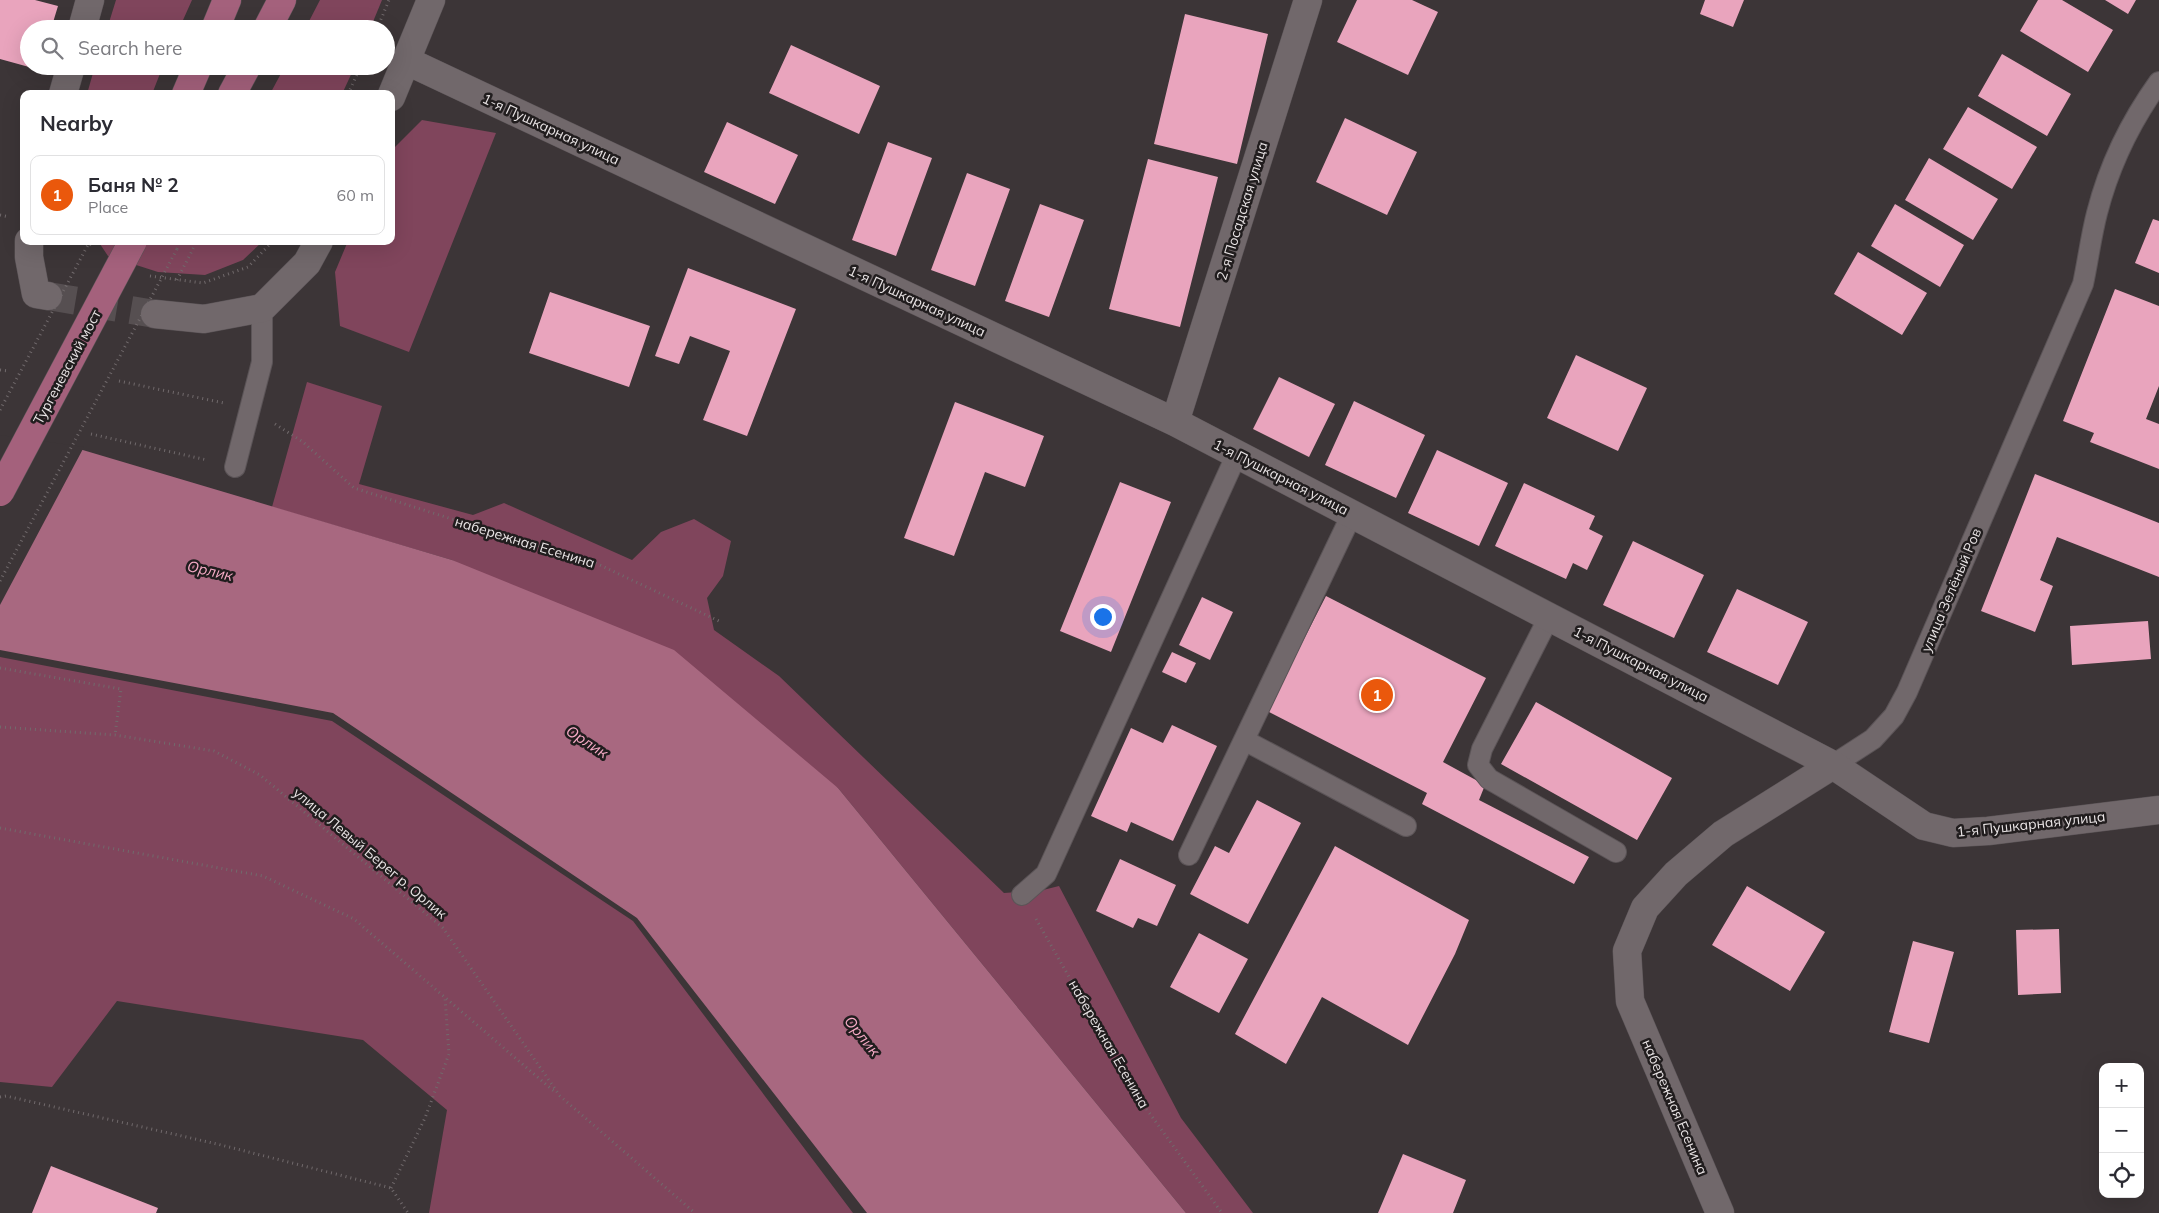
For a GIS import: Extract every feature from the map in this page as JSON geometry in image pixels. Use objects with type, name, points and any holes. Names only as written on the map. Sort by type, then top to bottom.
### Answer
[{"type":"main road","points":[[219,20],[227,0]]},
{"type":"main road","points":[[272,20],[282,0]]},
{"type":"main road","points":[[188,90],[194,75]]},
{"type":"main road","points":[[234,90],[242,75]]},
{"type":"main road","name":"Тургеневский мост","points":[[0,492],[131,245]]},
{"type":"street","points":[[84,20],[90,0]]},
{"type":"street","points":[[394,90],[431,0]]},
{"type":"street","name":"2-я Посадская улица","points":[[1175,422],[1308,0]]},
{"type":"street","name":"1-я Пушкарная улица","points":[[407,61],[1175,422],[1833,765],[1924,826],[1953,833],[1988,831],[2159,810]]},
{"type":"street","points":[[63,90],[68,75]]},
{"type":"street","points":[[29,245],[29,257],[36,294],[48,296]]},
{"type":"street","points":[[155,314],[204,319],[262,308],[307,263],[317,245]]},
{"type":"street","name":"улица Зелёный Ров","points":[[1630,1001],[1627,951],[1645,908],[1676,874],[1722,834],[1833,765]]},
{"type":"street","name":"набережная Есенина","points":[[1630,1001],[1720,1213]]},
{"type":"lane","name":"улица Зелёный Ров","points":[[1833,765],[1873,739],[1894,716],[1907,692],[2083,284],[2097,213],[2115,160],[2141,107],[2159,82]]},
{"type":"lane","points":[[235,467],[262,362],[262,308]]},
{"type":"lane","points":[[1022,895],[1046,874],[1237,454]]},
{"type":"lane","points":[[1189,855],[1352,514]]},
{"type":"lane","points":[[1549,616],[1482,748],[1478,764],[1488,779],[1616,852]]},
{"type":"lane","points":[[1244,740],[1406,826]]},
{"type":"path","points":[[381,20],[389,0]]},
{"type":"path","points":[[350,90],[357,75]]},
{"type":"path","points":[[0,410],[86,245]]},
{"type":"path","points":[[0,581],[179,245]]},
{"type":"path","points":[[177,280],[195,245]]},
{"type":"path","points":[[146,276],[204,283],[248,267],[269,245]]},
{"type":"path","points":[[0,370],[9,371]]},
{"type":"path","points":[[119,381],[250,408]]},
{"type":"path","name":"набережная Есенина","points":[[250,408],[303,442],[354,488],[514,539],[587,559],[719,621]]},
{"type":"path","points":[[91,434],[235,467]]},
{"type":"path","points":[[0,668],[122,689],[115,735]]},
{"type":"path","name":"улица Левый Берег р. Орлик","points":[[0,727],[115,735],[214,751],[260,775],[442,928],[560,1096],[694,1213]]},
{"type":"path","points":[[0,828],[263,876],[354,919],[560,1096]]},
{"type":"path","name":"набережная Есенина","points":[[1022,895],[1137,1096],[1222,1213]]},
{"type":"path","points":[[391,1188],[425,1118],[449,1054],[445,997]]},
{"type":"path","points":[[0,1096],[217,1144],[391,1188],[408,1213]]},
{"type":"shaded area","points":[[116,0],[192,0],[183,20],[110,20]]},
{"type":"shaded area","points":[[320,0],[382,0],[374,20],[310,20]]},
{"type":"shaded area","points":[[92,75],[159,75],[154,90],[88,90]]},
{"type":"shaded area","points":[[280,75],[351,75],[344,90],[272,90]]},
{"type":"shaded area","points":[[422,120],[496,133],[409,352],[340,326],[335,272],[346,245],[395,245],[395,147]]},
{"type":"shaded area","points":[[101,245],[259,245],[243,260],[205,275],[158,272],[108,256]]},
{"type":"shaded area","points":[[307,382],[382,406],[359,484],[473,515],[504,503],[632,560],[661,532],[694,519],[731,541],[723,576],[707,598],[714,630],[779,676],[1004,893],[1043,890],[1059,886],[1181,1118],[1253,1213],[1186,1213],[838,788],[452,560],[272,507]]},
{"type":"shaded area","points":[[0,657],[332,721],[633,921],[853,1213],[429,1213],[447,1110],[363,1040],[117,1001],[52,1087],[0,1082]]},
{"type":"water","name":"Орлик","points":[[0,437],[76,448],[452,560],[674,650],[838,788],[1186,1213],[867,1213],[637,918],[333,713],[0,650]]},
{"type":"pier","points":[[0,435],[84,447],[0,605]]},
{"type":"building","points":[[0,0],[35,0],[58,6],[54,20],[20,20],[20,64],[0,59]]},
{"type":"building","points":[[1357,0],[1412,0],[1438,12],[1408,75],[1337,42]]},
{"type":"building","points":[[1705,0],[1744,0],[1733,27],[1700,14]]},
{"type":"building","points":[[2038,0],[2062,0],[2113,30],[2088,72],[2020,31]]},
{"type":"building","points":[[2105,0],[2136,0],[2128,14]]},
{"type":"building","points":[[1185,14],[1268,34],[1237,164],[1154,144]]},
{"type":"building","points":[[791,45],[880,86],[859,134],[769,93]]},
{"type":"building","points":[[2002,54],[2071,94],[2047,136],[1978,96]]},
{"type":"building","points":[[1968,107],[2037,147],[2012,189],[1943,149]]},
{"type":"building","points":[[1345,118],[1417,152],[1387,215],[1316,182]]},
{"type":"building","points":[[727,122],[798,155],[775,204],[704,172]]},
{"type":"building","points":[[888,142],[932,158],[896,256],[852,240]]},
{"type":"building","points":[[1929,158],[1998,199],[1973,240],[1905,200]]},
{"type":"building","points":[[1148,159],[1218,177],[1180,327],[1109,309]]},
{"type":"building","points":[[967,173],[1010,189],[975,286],[931,270]]},
{"type":"building","points":[[1040,204],[1084,220],[1049,317],[1005,301]]},
{"type":"building","points":[[1895,204],[1964,245],[1940,287],[1871,246]]},
{"type":"building","points":[[2153,219],[2159,221],[2159,273],[2135,263]]},
{"type":"building","points":[[1858,252],[1927,293],[1902,335],[1834,294]]},
{"type":"building","points":[[688,268],[796,309],[747,436],[703,420],[730,351],[690,336],[679,364],[655,356]]},
{"type":"building","points":[[2115,289],[2159,306],[2159,386],[2146,419],[2159,424],[2159,469],[2090,442],[2094,433],[2063,421]]},
{"type":"building","points":[[550,292],[650,326],[629,387],[529,353]]},
{"type":"building","points":[[1576,355],[1647,388],[1618,451],[1547,418]]},
{"type":"building","points":[[1279,377],[1335,404],[1309,457],[1253,429]]},
{"type":"building","points":[[1354,401],[1425,435],[1396,498],[1325,465]]},
{"type":"building","points":[[955,402],[1044,436],[1025,487],[985,472],[954,556],[904,538]]},
{"type":"building","points":[[1437,450],[1508,483],[1479,546],[1408,513]]},
{"type":"building","points":[[2035,474],[2159,523],[2159,577],[2057,537],[2040,580],[2053,586],[2035,632],[1981,611]]},
{"type":"building","points":[[1120,482],[1171,502],[1111,652],[1060,631]]},
{"type":"building","points":[[1524,483],[1595,516],[1589,529],[1603,536],[1587,570],[1573,563],[1566,579],[1495,546]]},
{"type":"building","points":[[1633,541],[1704,575],[1674,638],[1603,605]]},
{"type":"building","points":[[1737,589],[1808,622],[1778,685],[1707,652]]},
{"type":"building","points":[[1326,596],[1486,678],[1443,762],[1485,785],[1479,800],[1589,857],[1574,884],[1422,804],[1427,793],[1267,711]]},
{"type":"building","points":[[1202,597],[1233,612],[1210,660],[1179,645]]},
{"type":"building","points":[[2148,621],[2151,659],[2072,665],[2070,626]]},
{"type":"building","points":[[1172,652],[1196,663],[1186,683],[1162,672]]},
{"type":"building","points":[[1536,702],[1672,778],[1637,840],[1501,764]]},
{"type":"building","points":[[1172,725],[1217,746],[1173,841],[1131,822],[1127,832],[1091,816],[1131,728],[1163,743]]},
{"type":"building","points":[[1257,800],[1301,823],[1248,924],[1190,894],[1215,846],[1229,853]]},
{"type":"building","points":[[1335,846],[1469,920],[1455,954],[1408,1045],[1322,997],[1286,1064],[1235,1034]]},
{"type":"building","points":[[1120,859],[1176,885],[1157,926],[1138,918],[1133,928],[1096,911]]},
{"type":"building","points":[[1747,886],[1825,932],[1790,991],[1712,945]]},
{"type":"building","points":[[2059,929],[2061,993],[2018,995],[2016,930]]},
{"type":"building","points":[[1199,933],[1248,959],[1219,1013],[1170,987]]},
{"type":"building","points":[[1913,941],[1954,952],[1929,1043],[1889,1032]]},
{"type":"building","points":[[1403,1154],[1466,1180],[1453,1213],[1378,1213]]},
{"type":"building","points":[[51,1166],[158,1208],[156,1213],[32,1213]]},
{"type":"tunnel","points":[[48,296],[155,314]]},
{"type":"place","name":"Баня № 2","points":[[1377,695]]}]
